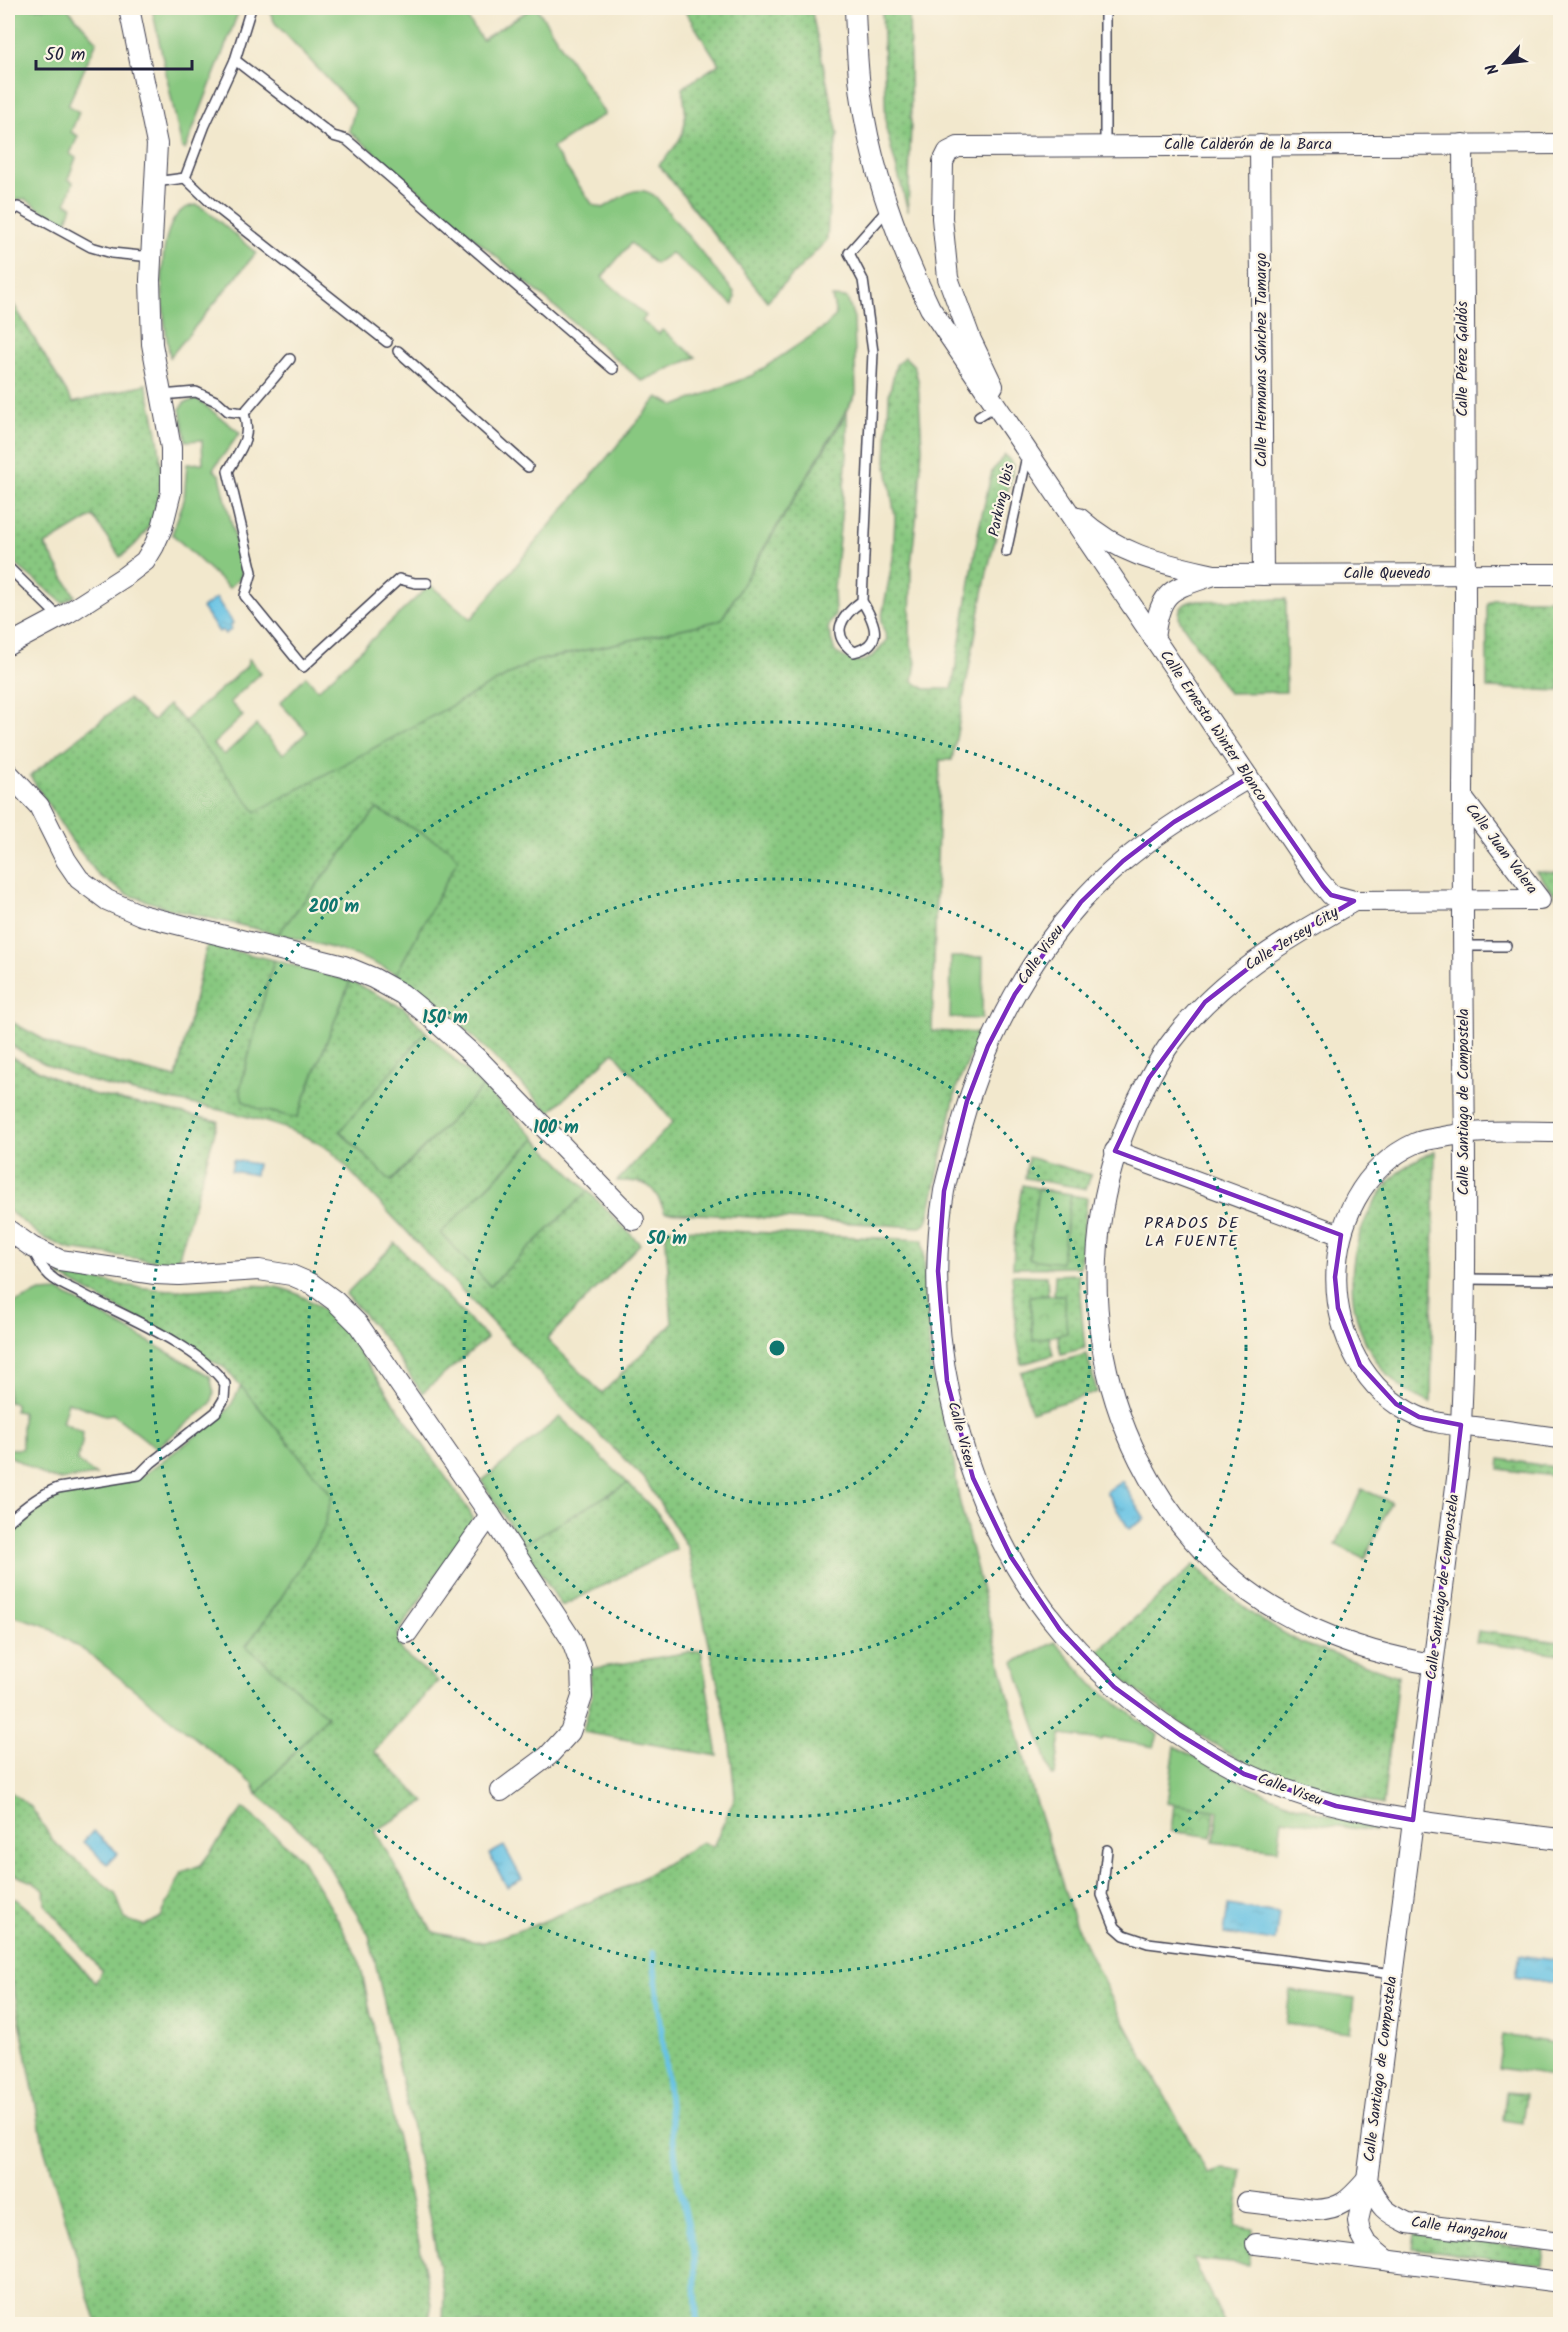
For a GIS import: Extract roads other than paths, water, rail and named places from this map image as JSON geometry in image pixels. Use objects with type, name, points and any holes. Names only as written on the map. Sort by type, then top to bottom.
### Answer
[{"type":"street","points":[[8,645],[124,578],[145,561],[162,528],[171,492],[171,448],[152,344],[151,257],[158,144],[129,8]]},
{"type":"street","name":"Calle Ernesto Winter Blanco","points":[[855,8],[863,106],[873,159],[888,209],[914,275],[930,308],[987,411],[1025,450]]},
{"type":"street","name":"Calle Pérez Galdós","points":[[1463,144],[1465,574]]},
{"type":"street","name":"Calle Calderón de la Barca","points":[[943,162],[948,152],[958,147],[1560,144]]},
{"type":"street","name":"Calle Hermanas Sánchez Tamargo","points":[[1260,145],[1263,574]]},
{"type":"street","name":"Calle Ernesto Winter Blanco","points":[[943,162],[942,218],[948,278],[971,340],[1025,450],[1323,886],[1331,895],[1354,901],[1463,900]]},
{"type":"street","name":"Calle Quevedo","points":[[1058,499],[1098,534],[1125,551],[1161,563],[1214,574],[1560,574]]},
{"type":"street","name":"Calle Quevedo","points":[[1154,639],[1161,603],[1168,593],[1180,586],[1214,574]]},
{"type":"street","name":"Calle Juan Valera","points":[[1464,800],[1540,900],[1463,900],[1465,574]]},
{"type":"street","points":[[8,773],[39,806],[66,860],[79,879],[107,900],[141,915],[344,966],[373,978],[402,994],[481,1062],[634,1220]]},
{"type":"street","name":"Calle Viseu","points":[[1248,778],[1174,822],[1140,848],[1081,902],[1056,933],[1015,994],[988,1046],[967,1101],[944,1191],[938,1271],[940,1326],[947,1381],[958,1429],[973,1478],[990,1518],[1011,1557],[1060,1629],[1114,1687],[1180,1735],[1244,1773],[1278,1788],[1328,1804],[1360,1812],[1413,1820],[1560,1839]]},
{"type":"street","name":"Calle Santiago de Compostela","points":[[1385,2259],[1366,2243],[1360,2232],[1358,2221],[1367,2180],[1459,1463],[1465,1279],[1463,900]]},
{"type":"street","name":"Calle Jersey City","points":[[1354,901],[1272,949],[1243,969],[1205,1002],[1172,1041],[1132,1110],[1116,1151],[1100,1220],[1096,1254],[1096,1310],[1101,1347],[1115,1402],[1131,1446],[1172,1513],[1197,1544],[1217,1565],[1264,1601],[1289,1616],[1344,1641],[1394,1657],[1432,1664]]},
{"type":"street","points":[[1560,1132],[1464,1132],[1418,1142],[1394,1156],[1372,1175],[1344,1221],[1335,1277],[1338,1308],[1347,1338],[1360,1365],[1375,1386],[1396,1404],[1419,1417],[1560,1438]]},
{"type":"street","points":[[1116,1151],[1341,1235]]},
{"type":"street","points":[[8,1230],[32,1247],[60,1260],[155,1274],[180,1275],[259,1270],[291,1275],[312,1284],[335,1301],[358,1324],[490,1515],[571,1639],[581,1666],[582,1697],[570,1732],[548,1756],[501,1791]]},
{"type":"street","points":[[407,1633],[490,1515]]},
{"type":"street","points":[[1246,2202],[1315,2211],[1326,2210],[1348,2202],[1367,2180]]},
{"type":"street","name":"Calle Hangzhou","points":[[1367,2180],[1382,2208],[1388,2214],[1408,2223],[1560,2242]]},
{"type":"street","points":[[1256,2244],[1560,2282]]},
{"type":"lane","points":[[185,178],[205,125],[235,60],[251,8]]},
{"type":"lane","points":[[1105,8],[1105,146]]},
{"type":"lane","points":[[235,60],[333,136],[347,140],[613,369]]},
{"type":"lane","points":[[154,182],[185,178]]},
{"type":"lane","points":[[185,178],[211,203],[387,342]]},
{"type":"lane","points":[[8,214],[18,207],[91,247],[112,253],[151,257]]},
{"type":"lane","points":[[862,601],[851,609],[841,623],[839,634],[844,645],[854,652],[864,649],[873,642],[875,635],[871,616],[862,601],[873,352],[863,280],[849,253],[888,209]]},
{"type":"lane","points":[[398,351],[528,467]]},
{"type":"lane","points":[[244,413],[290,358]]},
{"type":"lane","points":[[162,395],[196,392],[219,402],[228,411],[244,413]]},
{"type":"lane","points":[[244,413],[247,436],[228,471],[252,572],[245,596],[303,667],[399,579],[415,584],[427,583]]},
{"type":"lane","name":"Parking Ibis","points":[[1006,552],[1025,450]]},
{"type":"lane","points":[[8,567],[59,617]]},
{"type":"lane","points":[[1463,946],[1506,946]]},
{"type":"lane","points":[[8,1522],[23,1508],[47,1492],[58,1488],[139,1475],[216,1412],[224,1399],[225,1384],[216,1371],[202,1359],[173,1341],[52,1278],[37,1260],[32,1247]]},
{"type":"lane","points":[[1465,1279],[1560,1280]]},
{"type":"lane","points":[[1107,1850],[1102,1895],[1115,1927],[1124,1935],[1148,1943],[1394,1974]]},
{"type":"water","points":[[216,598],[233,623],[230,626],[232,629],[225,634],[222,630],[219,632],[202,608]]},
{"type":"water","points":[[233,1160],[257,1164],[255,1175],[231,1171]]},
{"type":"water","points":[[1122,1481],[1145,1519],[1129,1529],[1106,1492]]},
{"type":"water","points":[[93,1831],[118,1853],[107,1864],[83,1842]]},
{"type":"water","points":[[504,1846],[522,1879],[507,1887],[489,1854]]},
{"type":"water","points":[[1228,1905],[1279,1913],[1275,1941],[1224,1934]]},
{"type":"water","points":[[1519,1955],[1559,1961],[1555,1983],[1515,1977]]},
{"type":"waterway","points":[[653,1953],[678,2181],[694,2249],[697,2324]]},
{"type":"district","name":"PRADOS DE LA FUENTE","points":[[1192,1232]]}]
